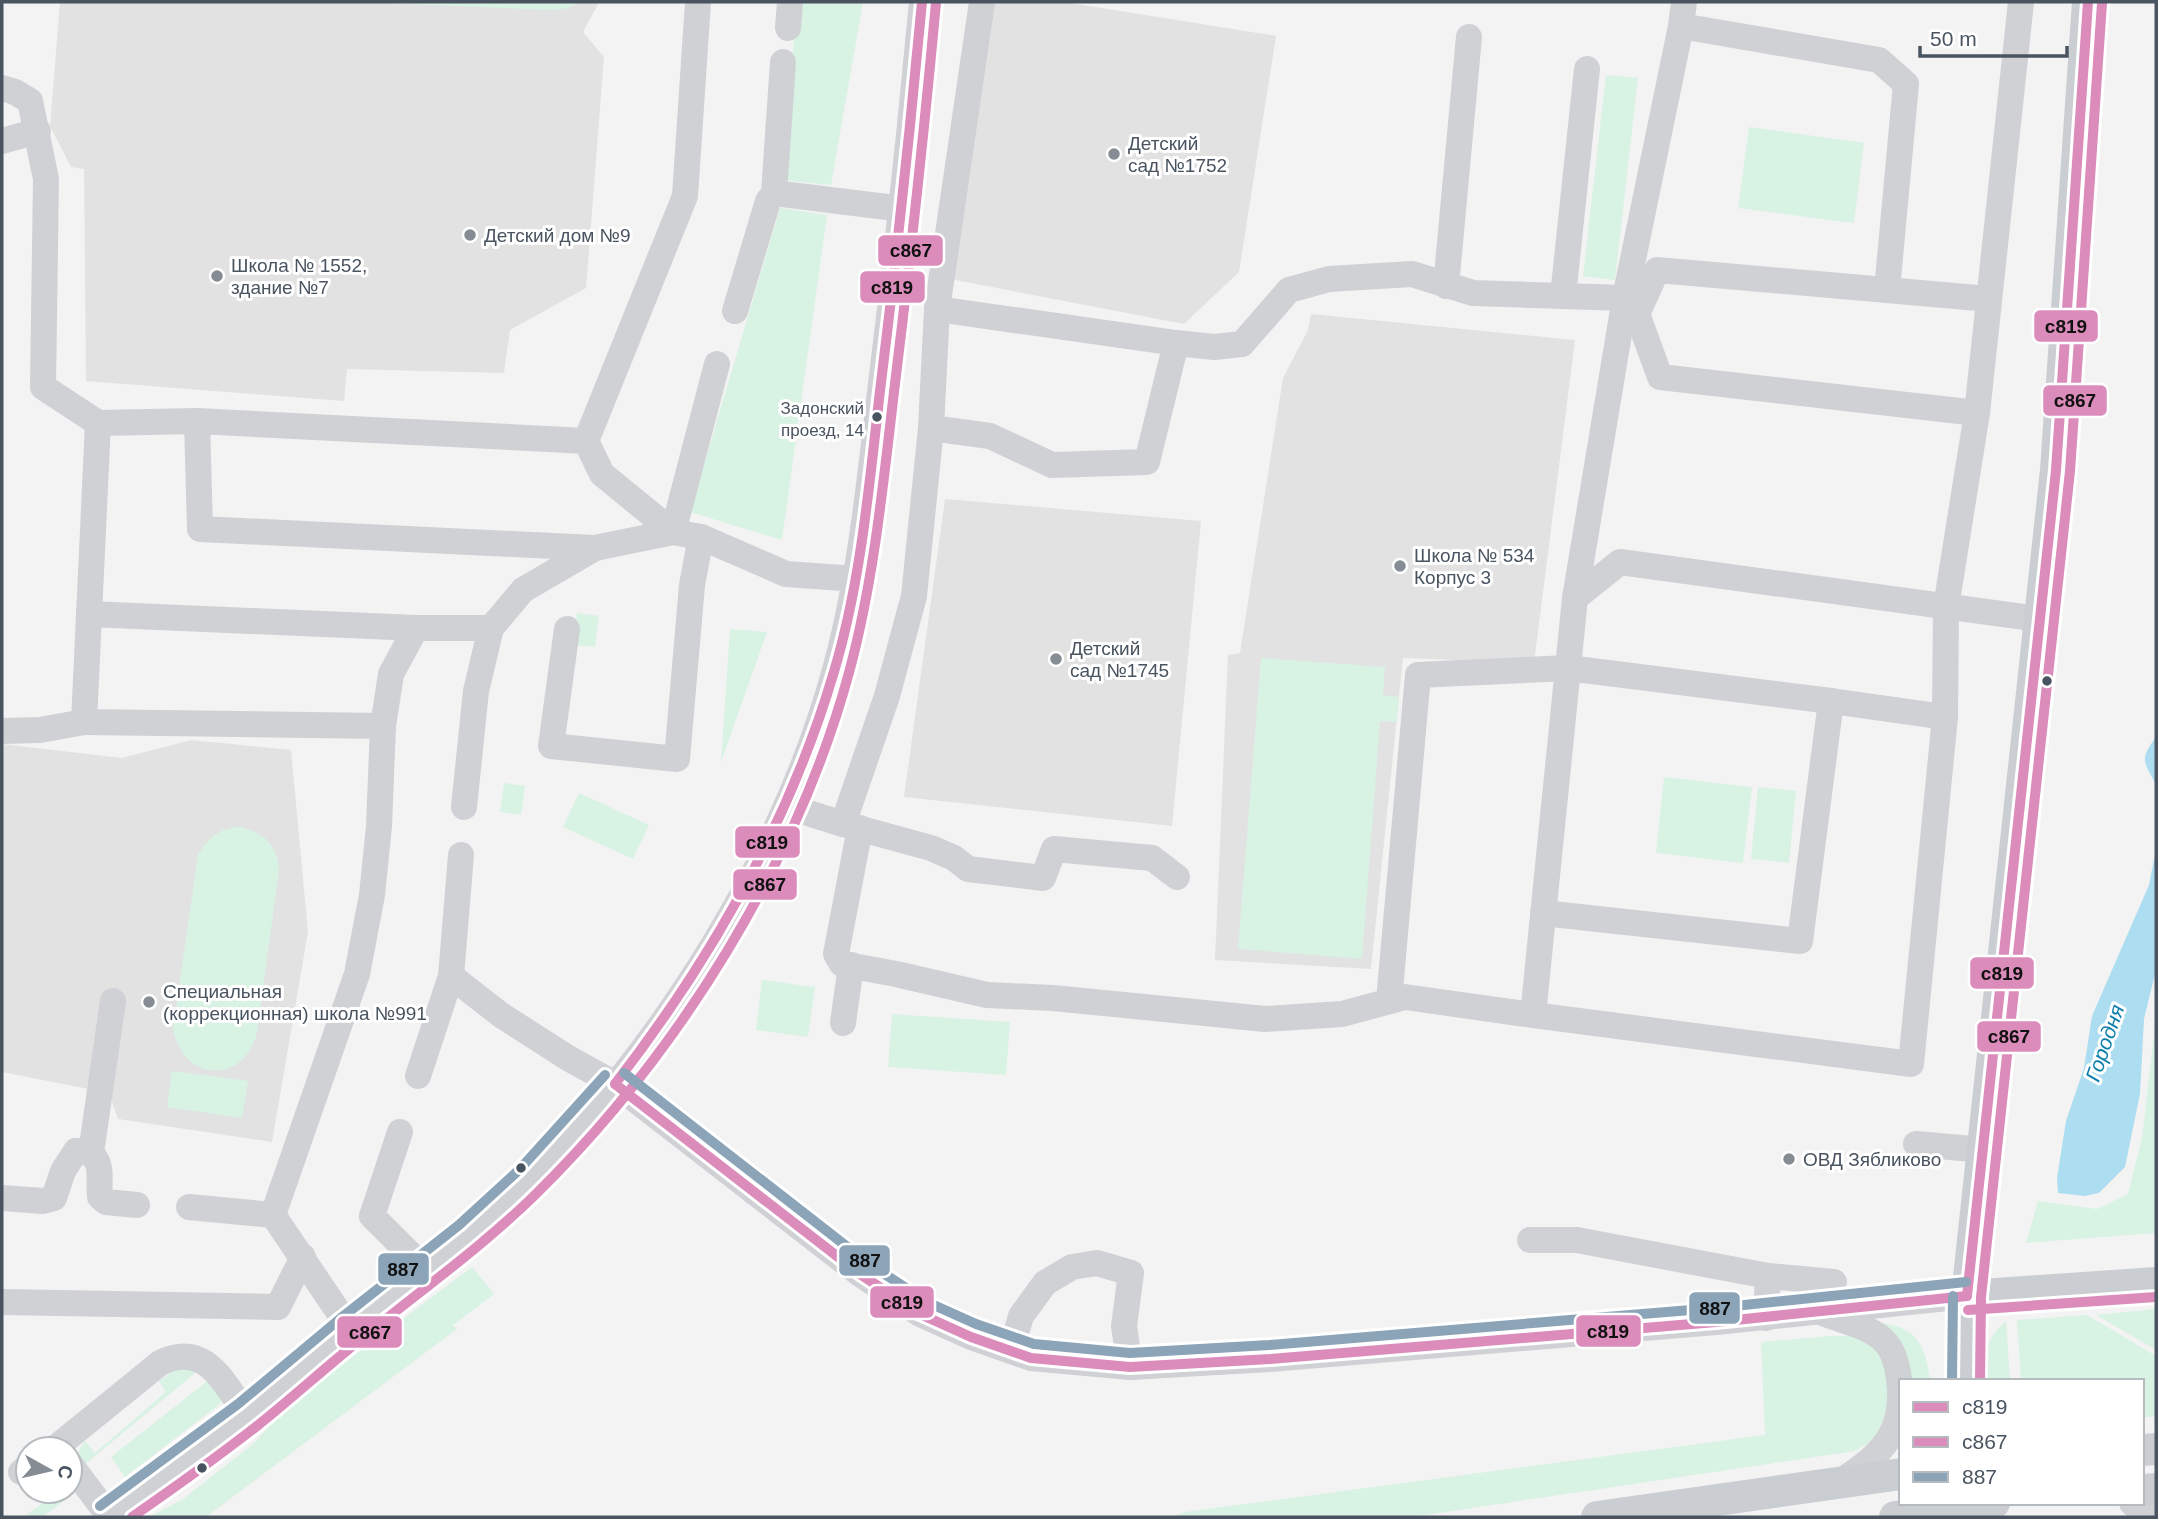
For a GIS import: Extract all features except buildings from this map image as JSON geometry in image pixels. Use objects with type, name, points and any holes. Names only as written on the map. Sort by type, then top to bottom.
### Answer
[{"type":"main road","points":[[1966,1379],[1967,1296],[2056,470],[2088,2]]},
{"type":"main road","points":[[1967,1296],[2156,1283]]},
{"type":"main road","points":[[1597,1517],[1899,1474]]},
{"type":"main road","points":[[1895,1517],[1974,1508]]},
{"type":"street","points":[[673,532],[602,474],[586,442],[685,196],[698,2]]},
{"type":"street","points":[[788,28],[790,2]]},
{"type":"street","points":[[84,1484],[109,1517],[247,1415],[468,1236],[529,1180],[647,1045],[737,902],[786,806],[834,673],[857,579],[903,209],[922,2]]},
{"type":"street","points":[[982,2],[937,309],[931,428],[914,596],[852,826],[836,954],[842,964],[988,995],[1053,998],[1265,1019],[1342,1014],[1405,997],[1911,1064],[1945,717],[1946,607],[1977,413],[2021,2]]},
{"type":"street","points":[[1532,1015],[1575,598],[1683,14],[1879,60],[1906,84],[1887,290]]},
{"type":"street","points":[[1446,286],[1469,37]]},
{"type":"street","points":[[735,311],[768,201],[774,193],[783,62]]},
{"type":"street","points":[[1563,296],[1587,69]]},
{"type":"street","points":[[2,88],[30,101],[46,179],[43,387],[98,423],[197,421],[586,442]]},
{"type":"street","points":[[2,141],[37,131]]},
{"type":"street","points":[[774,193],[903,209]]},
{"type":"street","points":[[1631,306],[1657,270],[1989,299]]},
{"type":"street","points":[[937,309],[1214,347],[1242,344],[1289,290],[1329,279],[1412,274],[1473,293],[1563,296],[1631,306]]},
{"type":"street","points":[[1631,306],[1660,377],[1977,413]]},
{"type":"street","points":[[931,428],[990,436],[1052,465],[1147,462],[1175,343]]},
{"type":"street","points":[[673,532],[717,364]]},
{"type":"street","points":[[197,421],[200,529],[594,548],[673,532],[701,537],[786,574],[857,579]]},
{"type":"street","points":[[83,722],[98,423]]},
{"type":"street","points":[[567,629],[551,746],[677,759],[692,585],[701,537]]},
{"type":"street","points":[[464,807],[477,691],[491,628],[523,590],[594,548]]},
{"type":"street","points":[[1575,598],[1620,562],[2039,619]]},
{"type":"street","points":[[89,614],[416,628],[491,628]]},
{"type":"street","points":[[273,1215],[357,974],[372,895],[379,825],[383,726],[391,674],[416,628]]},
{"type":"street","points":[[1389,1001],[1418,675],[1568,668],[1945,717]]},
{"type":"street","points":[[1543,913],[1800,941],[1831,701]]},
{"type":"street","points":[[2,731],[40,730],[83,722],[383,726]]},
{"type":"street","points":[[786,806],[931,848],[954,858],[968,869],[1043,878],[1054,849],[1152,858],[1177,877]]},
{"type":"street","points":[[418,1076],[451,976],[461,855]]},
{"type":"street","points":[[843,1023],[850,965]]},
{"type":"street","points":[[451,976],[501,1015],[615,1084],[870,1281],[919,1314],[1031,1358],[1130,1367],[1283,1358],[1766,1318],[1967,1296]]},
{"type":"street","points":[[91,1153],[113,1001]]},
{"type":"street","points":[[400,1132],[372,1216],[426,1270]]},
{"type":"street","points":[[1916,1144],[1984,1150]]},
{"type":"street","points":[[2,1198],[43,1202],[54,1198],[63,1171],[76,1151],[91,1153],[96,1158],[101,1172],[100,1197],[106,1202],[137,1205]]},
{"type":"street","points":[[189,1207],[273,1215],[350,1329]]},
{"type":"street","points":[[1530,1240],[1577,1240],[1768,1276],[1835,1282]]},
{"type":"street","points":[[2,1301],[278,1307],[303,1257]]},
{"type":"street","points":[[1011,1351],[1021,1316],[1045,1283],[1072,1267],[1097,1263],[1131,1273],[1124,1326],[1130,1367]]},
{"type":"street","points":[[1766,1318],[1768,1276]]},
{"type":"street","points":[[1820,1312],[1881,1338],[1895,1358],[1899,1379]]},
{"type":"street","points":[[79,1435],[160,1363],[174,1356],[190,1356],[202,1360],[247,1415]]},
{"type":"street","points":[[1839,1482],[1859,1469],[1891,1438],[1899,1413]]},
{"type":"street","points":[[2134,1505],[2148,1517]]},
{"type":"shaded area","points":[[60,2],[599,2],[583,32],[604,57],[586,288],[510,330],[504,373],[347,369],[344,401],[86,381],[84,169],[71,167],[50,126]]},
{"type":"shaded area","name":"Детский сад №1752","points":[[993,2],[1064,2],[1276,36],[1239,272],[1184,324],[950,279]]},
{"type":"shaded area","name":"Школа № 534 Корпус 3","points":[[1311,314],[1575,340],[1534,663],[1403,658],[1371,969],[1215,960],[1228,655],[1240,653],[1283,378],[1308,330]]},
{"type":"shaded area","name":"Детский сад №1745","points":[[945,499],[1201,521],[1172,826],[904,797]]},
{"type":"shaded area","name":"Специальная (коррекционная) школа №991","points":[[191,740],[291,750],[308,932],[272,1142],[118,1119],[109,1093],[2,1072],[2,744],[122,758]]},
{"type":"green space","points":[[358,2],[580,2],[568,8],[553,10]]},
{"type":"green space","points":[[797,2],[863,2],[831,185],[782,180]]},
{"type":"green space","points":[[1606,75],[1638,78],[1615,280],[1583,276]]},
{"type":"green space","points":[[1749,127],[1864,143],[1854,223],[1738,208]]},
{"type":"green space","points":[[780,208],[827,215],[782,540],[690,512]]},
{"type":"green space","points":[[577,613],[599,616],[595,647],[573,645]]},
{"type":"green space","points":[[730,629],[767,632],[721,762]]},
{"type":"green space","points":[[1261,658],[1385,667],[1383,695],[1399,697],[1397,722],[1380,721],[1362,959],[1238,949]]},
{"type":"green space","points":[[1664,777],[1752,787],[1743,863],[1656,853]]},
{"type":"green space","points":[[504,783],[525,786],[521,815],[500,812]]},
{"type":"green space","points":[[1758,787],[1796,791],[1789,863],[1751,859]]},
{"type":"green space","points":[[579,793],[649,825],[633,859],[563,827]]},
{"type":"green space","points":[[241,827],[263,837],[273,847],[279,870],[257,1033],[250,1050],[240,1062],[227,1069],[214,1071],[201,1068],[189,1060],[179,1047],[173,1029],[198,855],[215,835],[227,829]]},
{"type":"green space","points":[[762,980],[815,987],[808,1037],[756,1030]]},
{"type":"green space","points":[[892,1014],[1010,1022],[1006,1075],[888,1067]]},
{"type":"green space","points":[[2156,1017],[2156,1233],[2026,1243],[2038,1201],[2097,1209],[2128,1194],[2142,1138]]},
{"type":"green space","points":[[172,1071],[248,1081],[242,1118],[167,1107]]},
{"type":"green space","points":[[472,1267],[494,1294],[453,1325],[457,1329],[206,1517],[150,1517],[183,1499],[253,1444],[287,1406]]},
{"type":"green space","points":[[2155,1309],[2156,1350],[2096,1315]]},
{"type":"green space","points":[[2087,1315],[2156,1356],[2156,1416],[2144,1418],[2144,1379],[2021,1379],[2017,1320]]},
{"type":"green space","points":[[2006,1321],[2010,1379],[1986,1379],[1987,1348]]},
{"type":"green space","points":[[1876,1323],[1910,1332],[1922,1347],[1930,1379],[1908,1379]]},
{"type":"green space","points":[[1852,1336],[1866,1340],[1883,1355],[1892,1390],[1877,1438],[1855,1451],[1412,1517],[1172,1517],[1185,1512],[1765,1435],[1761,1342]]},
{"type":"green space","points":[[177,1368],[200,1369],[84,1465],[85,1441],[95,1453],[166,1392],[159,1381]]},
{"type":"green space","points":[[210,1379],[222,1399],[220,1404],[125,1477],[111,1457]]},
{"type":"green space","points":[[40,1505],[58,1505],[42,1517],[24,1517]]},
{"type":"water","points":[[2156,737],[2156,785],[2146,766],[2145,757]]},
{"type":"water","name":"Городня","points":[[2156,849],[2156,970],[2144,1019],[2140,1094],[2125,1167],[2099,1193],[2085,1196],[2058,1193],[2057,1178],[2066,1121],[2084,1068],[2092,1016],[2149,885]]},
{"type":"transit line","name":"с819","points":[[615,1084],[650,1037],[714,940],[770,838],[815,731],[843,640],[868,498],[903,197],[922,2]]},
{"type":"transit line","name":"с819","points":[[1967,1296],[2056,470],[2088,2]]},
{"type":"transit line","name":"с867","points":[[132,1517],[257,1426],[472,1251],[536,1194],[638,1080],[684,1018],[727,952],[765,883],[799,813],[827,742],[850,669],[872,566],[900,343],[936,3]]},
{"type":"transit line","name":"с867","points":[[1980,1379],[1981,1297],[2070,471],[2102,3]]},
{"type":"transit line","name":"887","points":[[624,1073],[868,1263],[927,1302],[976,1324],[1034,1344],[1130,1353],[1269,1345],[1715,1308],[1966,1282]]},
{"type":"transit line","name":"887","points":[[100,1506],[238,1404],[459,1225],[519,1170],[605,1075]]},
{"type":"transit line","name":"с819","points":[[615,1084],[860,1274],[920,1314],[971,1337],[1031,1358],[1130,1367],[1270,1359],[1716,1322],[1967,1296]]},
{"type":"transit line","name":"887","points":[[1952,1379],[1953,1296]]},
{"type":"transit line","name":"с867","points":[[1968,1310],[2156,1297]]},
{"type":"place","name":"Детский сад №1752","points":[[1114,154]]},
{"type":"place","name":"Детский дом №9","points":[[470,235]]},
{"type":"place","name":"Школа № 1552, здание №7","points":[[217,276]]},
{"type":"place","name":"Задонский проезд, 14","points":[[877,417]]},
{"type":"place","name":"Школа № 534 Корпус 3","points":[[1400,566]]},
{"type":"place","name":"Детский сад №1745","points":[[1056,659]]},
{"type":"place","name":"Специальная (коррекционная) школа №991","points":[[149,1002]]},
{"type":"place","name":"ОВД Зябликово","points":[[1789,1159]]}]
